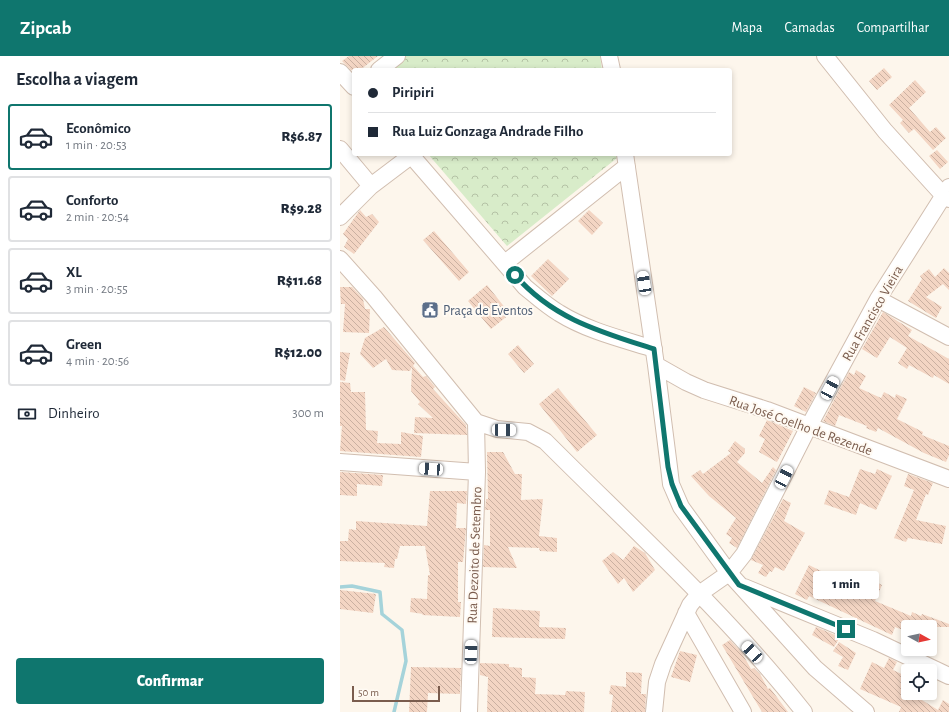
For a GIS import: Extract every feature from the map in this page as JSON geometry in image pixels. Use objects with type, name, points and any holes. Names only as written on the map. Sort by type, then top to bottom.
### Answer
[{"type":"street","points":[[382,68],[397,56]]},
{"type":"street","points":[[609,56],[612,68]]},
{"type":"street","points":[[825,56],[885,131],[947,194]]},
{"type":"street","points":[[340,72],[352,85]]},
{"type":"street","points":[[340,149],[371,186]]},
{"type":"street","points":[[340,217],[371,186],[410,156]]},
{"type":"street","name":"Rua José Coelho de Rezende","points":[[412,156],[525,286],[560,314],[655,357],[686,382],[704,390],[767,410],[949,479]]},
{"type":"street","points":[[505,263],[626,160]]},
{"type":"street","points":[[626,160],[672,484],[681,506],[734,579],[816,668],[866,712]]},
{"type":"street","name":"Rua Francisco Vieira","points":[[699,594],[713,584],[734,579],[809,426],[878,299],[947,194]]},
{"type":"street","points":[[340,259],[374,297],[476,422],[497,429],[528,432],[546,441],[699,594],[781,683],[804,712]]},
{"type":"street","points":[[878,299],[949,337]]},
{"type":"street","name":"Rua Dezoito de Setembro","points":[[469,712],[477,472],[476,422]]},
{"type":"street","points":[[340,462],[477,472]]},
{"type":"street","points":[[734,579],[873,640],[949,676]]},
{"type":"street","points":[[654,712],[660,673],[686,613],[699,594]]},
{"type":"street","points":[[686,613],[743,712]]},
{"type":"green space","points":[[401,56],[600,56],[602,68],[385,68]]},
{"type":"green space","points":[[430,156],[616,156],[617,158],[507,246]]},
{"type":"building","points":[[349,56],[378,56],[363,68],[352,68],[352,70],[342,61]]},
{"type":"building","points":[[884,68],[892,77],[877,90],[869,81]]},
{"type":"building","points":[[915,80],[926,92],[909,108],[930,132],[936,127],[946,138],[933,150],[914,129],[909,133],[900,123],[903,120],[889,105]]},
{"type":"building","points":[[937,150],[948,162],[940,169],[929,156]]},
{"type":"building","points":[[360,210],[366,217],[372,214],[379,222],[354,254],[344,247],[348,239],[343,234]]},
{"type":"building","points":[[589,210],[603,223],[592,235],[578,221]]},
{"type":"building","points":[[434,231],[469,272],[459,281],[423,240]]},
{"type":"building","points":[[548,259],[569,279],[552,296],[531,276]]},
{"type":"building","points":[[944,268],[949,273],[949,290],[943,284],[926,297],[942,307],[936,318],[908,301],[922,279],[920,276],[929,269],[935,277]]},
{"type":"building","points":[[487,285],[510,314],[491,329],[468,301]]},
{"type":"building","points":[[340,287],[352,287],[363,299],[365,309],[370,309],[369,333],[343,332],[345,304],[341,304]]},
{"type":"building","points":[[883,312],[912,330],[908,336],[949,359],[949,384],[934,375],[933,378],[909,365],[907,369],[898,363],[907,348],[890,337],[877,358],[862,349]]},
{"type":"building","points":[[384,327],[415,363],[413,366],[423,377],[426,376],[435,387],[433,389],[466,425],[467,435],[414,433],[415,417],[433,418],[418,404],[420,402],[411,391],[412,367],[410,371],[392,370],[386,359],[373,368],[360,354],[365,338]]},
{"type":"building","points":[[518,345],[534,364],[524,373],[508,354]]},
{"type":"building","points":[[340,352],[350,353],[345,381],[340,380]]},
{"type":"building","points":[[856,370],[866,376],[859,388],[881,398],[884,392],[895,398],[896,394],[907,399],[897,419],[923,432],[922,435],[949,446],[949,455],[946,462],[924,453],[878,428],[876,432],[866,428],[867,426],[839,415],[835,426],[823,421],[849,372],[854,375]]},
{"type":"building","points":[[340,382],[350,383],[351,392],[365,392],[366,430],[378,431],[377,443],[401,444],[401,432],[423,436],[421,457],[340,451],[342,426],[340,426]]},
{"type":"building","points":[[804,387],[816,393],[806,412],[794,406]]},
{"type":"building","points":[[558,388],[597,435],[577,452],[539,404]]},
{"type":"building","points":[[767,420],[793,431],[777,462],[759,452],[765,439],[759,436]]},
{"type":"building","points":[[735,441],[745,449],[745,453],[737,462],[762,483],[773,467],[776,470],[737,548],[729,543],[732,538],[726,534],[736,518],[709,496],[691,476],[700,470],[703,474],[731,453],[728,451]]},
{"type":"building","points":[[487,452],[503,452],[515,474],[522,474],[521,500],[543,499],[539,536],[557,538],[557,552],[540,551],[539,548],[508,547],[517,568],[483,567],[484,545],[490,546],[490,510],[485,510],[486,499],[488,499]]},
{"type":"building","points":[[860,469],[875,474],[877,469],[892,476],[876,510],[860,503],[856,515],[824,504],[829,490],[849,497]]},
{"type":"building","points":[[340,472],[383,475],[382,486],[357,484],[357,496],[340,495]]},
{"type":"building","points":[[908,474],[933,483],[928,495],[926,494],[916,520],[946,526],[942,544],[908,538],[906,542],[894,538],[914,490],[904,486]]},
{"type":"building","points":[[430,491],[467,491],[466,504],[457,503],[456,528],[466,528],[463,562],[458,562],[458,602],[461,602],[460,617],[422,615],[423,614],[410,612],[411,598],[427,599],[428,575],[430,575],[425,546],[400,546],[397,559],[395,559],[394,568],[384,567],[385,563],[340,561],[340,541],[348,541],[349,529],[356,530],[356,521],[427,526]]},
{"type":"building","points":[[783,499],[791,503],[784,521],[805,533],[784,571],[775,567],[766,577],[758,573],[763,565],[751,560]]},
{"type":"building","points":[[634,546],[645,553],[655,570],[633,592],[624,578],[618,584],[602,561],[613,552],[623,560]]},
{"type":"building","points":[[809,565],[821,571],[818,577],[842,587],[845,583],[864,593],[870,579],[882,585],[875,601],[911,616],[912,612],[921,616],[922,614],[949,624],[949,627],[937,627],[937,620],[901,620],[901,629],[895,627],[892,635],[809,596],[807,600],[795,594]]},
{"type":"building","points":[[340,590],[376,594],[373,613],[340,609]]},
{"type":"building","points":[[493,608],[540,611],[539,627],[566,628],[565,639],[492,637]]},
{"type":"building","points":[[816,627],[840,637],[834,647],[812,635]]},
{"type":"building","points":[[730,640],[742,653],[751,669],[754,668],[760,674],[768,689],[770,688],[788,712],[762,712],[722,645]]},
{"type":"building","points":[[839,642],[856,653],[848,670],[838,666],[843,657],[833,651]]},
{"type":"building","points":[[680,651],[697,655],[690,682],[671,677]]},
{"type":"building","points":[[889,658],[897,662],[893,670],[901,674],[901,700],[922,700],[938,710],[943,700],[949,704],[949,712],[899,712],[901,707],[860,689],[872,662],[884,668]]},
{"type":"building","points":[[480,663],[509,664],[509,667],[522,668],[522,677],[536,678],[535,694],[565,695],[566,691],[585,692],[584,712],[487,712],[488,677],[480,675]]},
{"type":"building","points":[[411,667],[461,668],[460,694],[428,693],[427,712],[409,712]]},
{"type":"building","points":[[626,672],[642,673],[641,694],[646,694],[645,712],[611,712],[613,695],[609,694],[611,685],[626,687]]},
{"type":"waterway","points":[[340,587],[352,586],[380,592],[382,614],[402,630],[406,661],[394,712]]},
{"type":"place","name":"Praça de Eventos","points":[[430,310]]},
{"type":"route","points":[[515,275],[542,302],[560,314],[594,330],[654,349],[668,467],[672,484],[681,506],[739,585],[846,629]]}]
